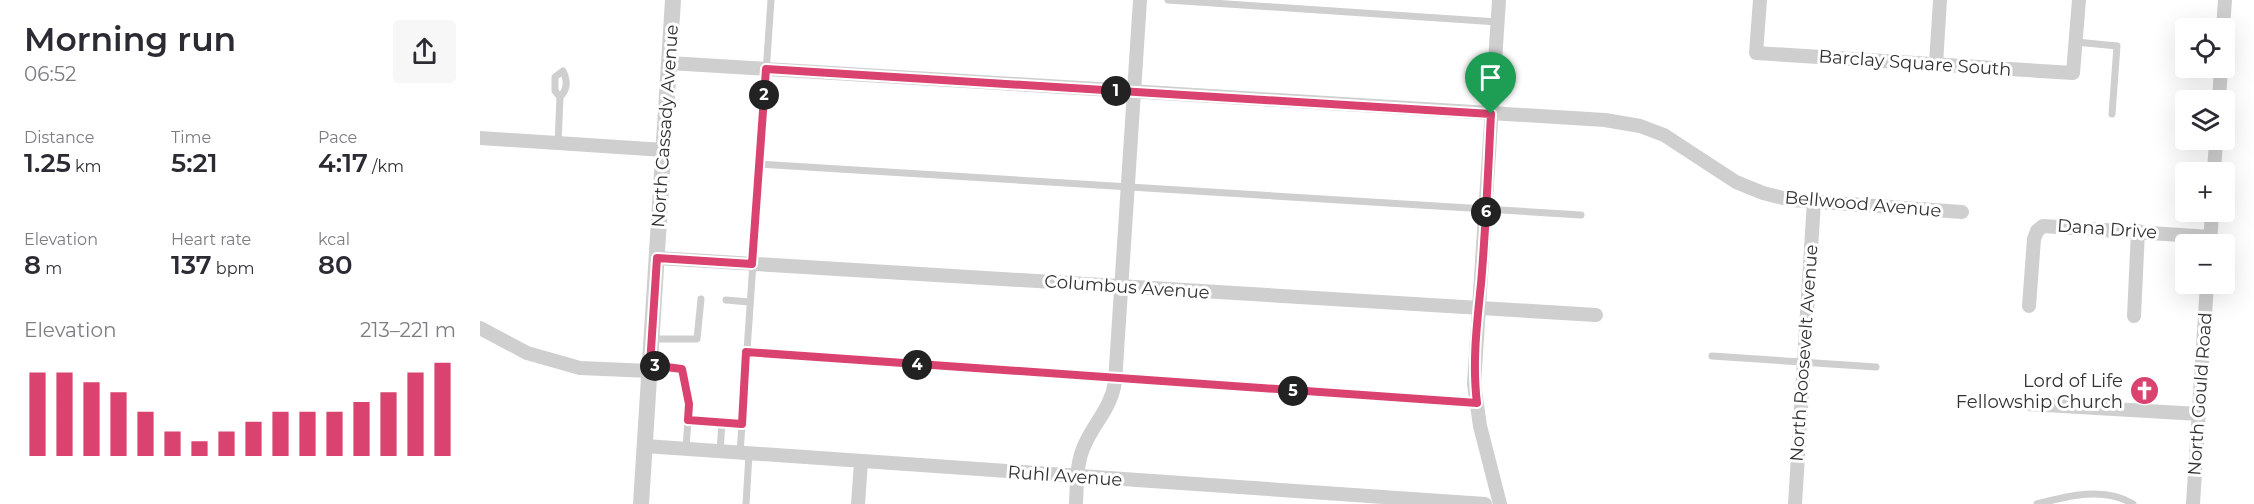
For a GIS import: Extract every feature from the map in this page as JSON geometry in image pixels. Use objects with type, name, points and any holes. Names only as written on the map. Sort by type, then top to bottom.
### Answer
[{"type":"street","name":"North Cassady Avenue","points":[[641,504],[673,0]]},
{"type":"street","points":[[1076,504],[1084,445],[1106,411],[1115,378],[1140,0]]},
{"type":"street","points":[[1499,0],[1486,209],[1477,309],[1474,384],[1480,426],[1500,504]]},
{"type":"street","name":"Barclay Square South","points":[[1760,0],[1756,53],[2073,73],[2076,42]]},
{"type":"street","points":[[1936,64],[1940,0]]},
{"type":"street","points":[[2076,42],[2079,0]]},
{"type":"street","points":[[2224,18],[2225,0]]},
{"type":"street","name":"Bellwood Avenue","points":[[669,63],[1605,120],[1640,126],[1688,149],[1736,182],[1763,194],[1814,201],[1962,213]]},
{"type":"street","points":[[480,138],[663,150]]},
{"type":"street","name":"North Roosevelt Avenue","points":[[1795,504],[1814,201]]},
{"type":"street","name":"Dana Drive","points":[[2029,306],[2033,246],[2040,228],[2055,225],[2175,236]]},
{"type":"street","points":[[2134,316],[2138,231]]},
{"type":"street","name":"Columbus Avenue","points":[[657,258],[1596,315]]},
{"type":"street","name":"North Gould Road","points":[[2193,504],[2206,294]]},
{"type":"street","points":[[480,328],[526,353],[580,368],[650,368]]},
{"type":"street","points":[[2027,405],[2199,414]]},
{"type":"street","name":"Ruhl Avenue","points":[[645,447],[1078,476],[1295,497],[1485,504]]},
{"type":"street","points":[[858,504],[861,462]]},
{"type":"lane","points":[[746,504],[742,424],[771,0]]},
{"type":"lane","points":[[1168,0],[1498,22]]},
{"type":"lane","points":[[2076,42],[2117,46],[2112,114]]},
{"type":"lane","points":[[558,144],[560,97]]},
{"type":"lane","points":[[759,164],[1581,215]]},
{"type":"lane","points":[[652,339],[698,339],[701,299]]},
{"type":"lane","points":[[726,300],[749,302]]},
{"type":"lane","points":[[746,352],[1477,403]]},
{"type":"lane","points":[[1712,356],[1876,367]]},
{"type":"lane","points":[[650,368],[682,369],[689,404],[686,449]]},
{"type":"lane","points":[[688,420],[742,424]]},
{"type":"lane","points":[[720,452],[722,422]]},
{"type":"lane","points":[[2037,504],[2074,493],[2110,497],[2133,504]]},
{"type":"place","name":"Lord of Life Fellowship Church","points":[[2144,391]]},
{"type":"route","points":[[766,69],[1491,114],[1481,285],[1477,309],[1474,384],[1477,403],[889,364],[746,352],[742,424],[688,420],[689,404],[682,369],[650,365],[657,258],[752,264],[766,69]]}]
